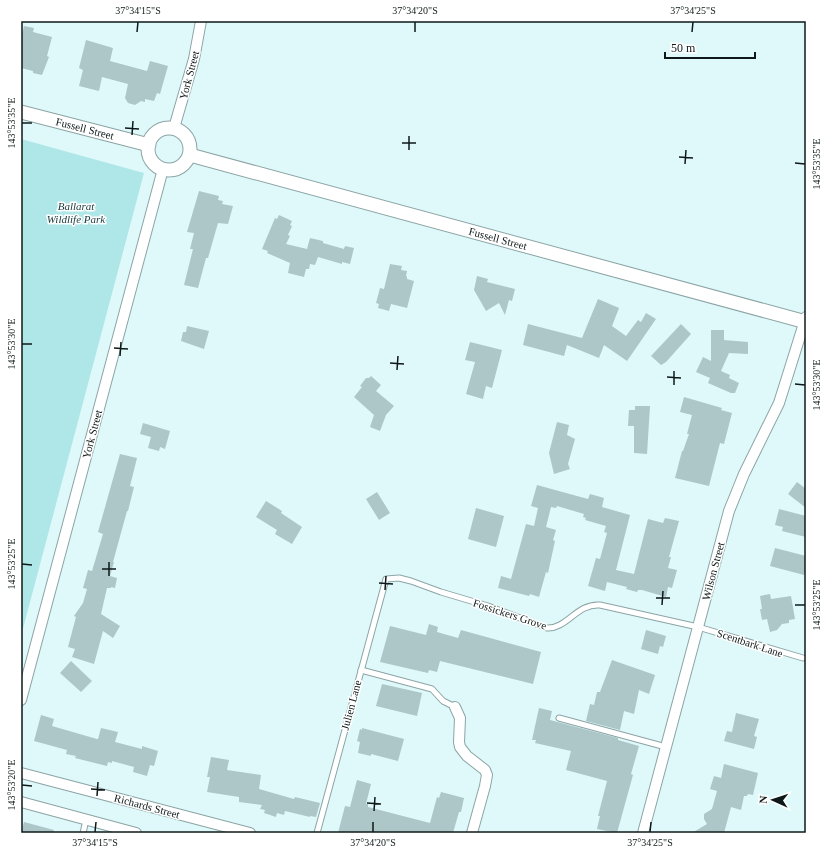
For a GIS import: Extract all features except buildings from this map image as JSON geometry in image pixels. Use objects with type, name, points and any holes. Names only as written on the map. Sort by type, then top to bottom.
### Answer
[{"type":"street","name":"York Street","points":[[174,128],[194,59],[200,21]]},
{"type":"street","name":"Fussell Street","points":[[21,112],[149,146]]},
{"type":"street","points":[[163,128],[174,128],[184,133],[188,138],[190,143],[190,155],[182,165],[170,170],[163,169],[154,162],[149,152],[149,146],[150,140],[158,131],[163,128]]},
{"type":"street","name":"Fussell Street","points":[[190,155],[806,320]]},
{"type":"street","name":"York Street","points":[[21,700],[163,169]]},
{"type":"street","name":"Wilson Street","points":[[643,833],[733,500],[744,474],[779,403],[806,320]]},
{"type":"street","points":[[455,707],[460,718],[460,747],[467,756],[484,769],[487,776],[472,833]]},
{"type":"street","name":"Richards Street","points":[[21,773],[250,833]]},
{"type":"street","points":[[21,802],[136,833]]},
{"type":"lane","name":"Fossickers Grove","points":[[389,579],[401,578],[411,581],[549,628],[560,624],[584,608],[597,605],[698,626]]},
{"type":"lane","name":"Julien Lane","points":[[317,833],[385,582],[386,579],[389,579]]},
{"type":"lane","name":"Scentbark Lane","points":[[698,626],[803,658]]},
{"type":"lane","points":[[361,670],[432,689],[443,701],[455,707]]},
{"type":"lane","points":[[558,718],[666,747]]},
{"type":"lane","points":[[83,833],[86,820]]},
{"type":"green space","name":"Ballarat Wildlife Park","points":[[21,139],[144,173],[21,636]]}]
